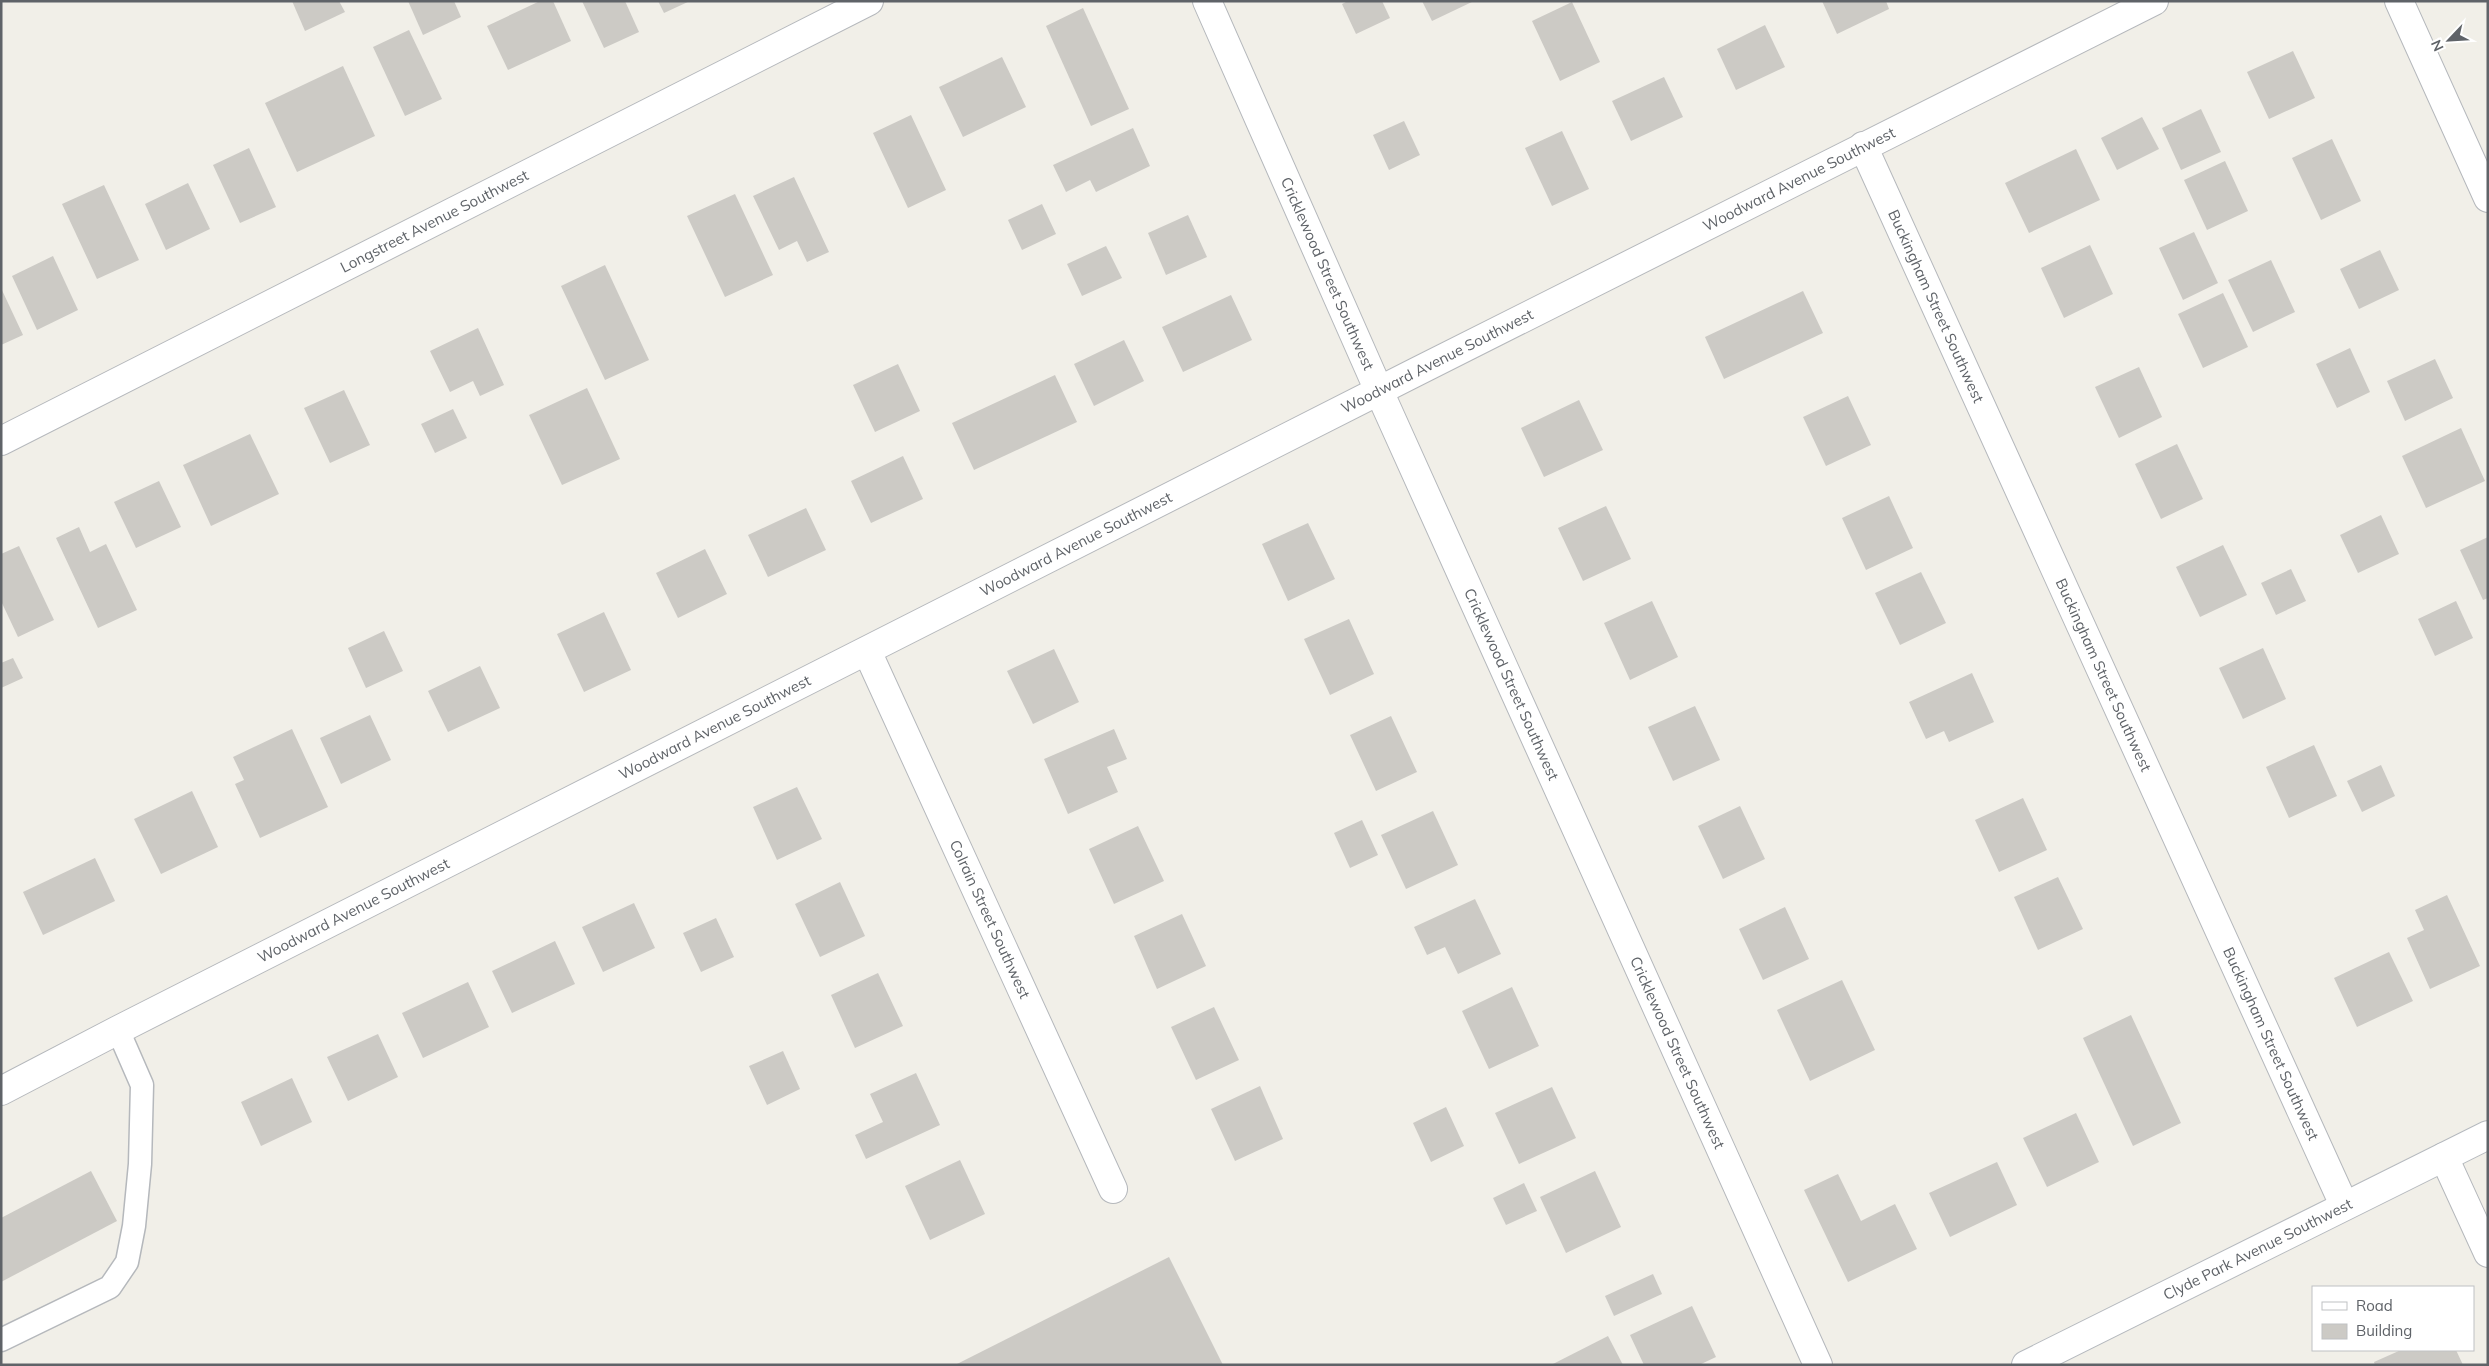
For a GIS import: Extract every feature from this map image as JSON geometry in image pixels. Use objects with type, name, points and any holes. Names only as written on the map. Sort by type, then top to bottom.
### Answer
[{"type":"street","name":"Longstreet Avenue Southwest","points":[[1,441],[868,1]]},
{"type":"street","name":"Cricklewood Street Southwest","points":[[1207,1],[1379,390],[1818,1365]]},
{"type":"street","name":"Woodward Avenue Southwest","points":[[1,1091],[1379,390],[2154,1]]},
{"type":"street","points":[[2399,1],[2488,198]]},
{"type":"street","name":"Buckingham Street Southwest","points":[[1863,146],[2344,1205]]},
{"type":"street","name":"Colrain Street Southwest","points":[[867,651],[1113,1188]]},
{"type":"street","name":"Clyde Park Avenue Southwest","points":[[2026,1365],[2344,1205],[2488,1135]]},
{"type":"street","points":[[2444,1157],[2488,1253]]},
{"type":"lane","points":[[1,1340],[110,1287],[127,1262],[134,1226],[140,1164],[142,1085],[118,1030]]},
{"type":"building","points":[[292,1],[339,1],[345,12],[305,31]]},
{"type":"building","points":[[408,1],[454,1],[461,17],[423,35]]},
{"type":"building","points":[[540,1],[553,1],[571,41],[508,70],[487,26]]},
{"type":"building","points":[[582,1],[625,1],[639,32],[604,48]]},
{"type":"building","points":[[658,1],[690,1],[664,13]]},
{"type":"building","points":[[1348,1],[1382,1],[1390,18],[1356,34],[1342,4]]},
{"type":"building","points":[[1422,1],[1474,1],[1432,21]]},
{"type":"building","points":[[1822,1],[1886,1],[1889,9],[1837,34]]},
{"type":"building","points":[[1572,2],[1600,62],[1560,81],[1532,21]]},
{"type":"building","points":[[1083,8],[1129,109],[1091,126],[1046,26]]},
{"type":"building","points":[[1765,25],[1785,67],[1736,90],[1717,49]]},
{"type":"building","points":[[409,30],[442,99],[405,116],[373,47]]},
{"type":"building","points":[[2293,51],[2315,98],[2269,119],[2247,72]]},
{"type":"building","points":[[1002,57],[1026,107],[963,137],[939,87]]},
{"type":"building","points":[[343,66],[375,136],[297,172],[265,103]]},
{"type":"building","points":[[1664,77],[1683,117],[1631,141],[1612,101]]},
{"type":"building","points":[[2201,109],[2221,152],[2181,170],[2162,128]]},
{"type":"building","points":[[911,115],[946,190],[908,208],[873,133]]},
{"type":"building","points":[[2142,117],[2159,149],[2117,170],[2101,138]]},
{"type":"building","points":[[1404,121],[1420,155],[1389,170],[1373,135]]},
{"type":"building","points":[[1133,128],[1150,166],[1096,192],[1090,180],[1066,192],[1053,165]]},
{"type":"building","points":[[1562,131],[1589,189],[1552,206],[1525,148]]},
{"type":"building","points":[[2332,139],[2361,201],[2321,220],[2292,158]]},
{"type":"building","points":[[249,148],[276,207],[240,223],[213,165]]},
{"type":"building","points":[[2076,149],[2100,200],[2029,233],[2005,183]]},
{"type":"building","points":[[2225,161],[2248,211],[2207,230],[2184,180]]},
{"type":"building","points":[[794,177],[829,252],[807,262],[797,241],[779,250],[753,196]]},
{"type":"building","points":[[188,183],[210,229],[166,250],[145,204]]},
{"type":"building","points":[[104,185],[139,260],[97,279],[62,204]]},
{"type":"building","points":[[735,194],[773,275],[725,297],[687,216]]},
{"type":"building","points":[[1042,204],[1056,234],[1022,250],[1008,220]]},
{"type":"building","points":[[1188,215],[1207,257],[1166,275],[1148,233]]},
{"type":"building","points":[[2194,232],[2218,283],[2183,300],[2159,248]]},
{"type":"building","points":[[2090,245],[2113,294],[2064,318],[2041,268]]},
{"type":"building","points":[[1106,246],[1122,278],[1082,296],[1067,264]]},
{"type":"building","points":[[2380,250],[2399,290],[2359,309],[2340,269]]},
{"type":"building","points":[[53,256],[78,310],[37,330],[12,276]]},
{"type":"building","points":[[2271,260],[2295,312],[2253,332],[2228,280]]},
{"type":"building","points":[[605,265],[649,360],[605,380],[561,286]]},
{"type":"building","points":[[1,288],[23,335],[1,345]]},
{"type":"building","points":[[1803,291],[1823,333],[1724,379],[1705,337]]},
{"type":"building","points":[[2223,293],[2248,347],[2203,368],[2178,314]]},
{"type":"building","points":[[1231,295],[1252,340],[1183,372],[1162,327]]},
{"type":"building","points":[[478,328],[504,385],[480,396],[473,381],[450,392],[430,351]]},
{"type":"building","points":[[1124,340],[1144,381],[1094,406],[1074,364]]},
{"type":"building","points":[[2350,348],[2370,392],[2337,408],[2316,364]]},
{"type":"building","points":[[2435,359],[2453,398],[2405,421],[2387,381]]},
{"type":"building","points":[[898,364],[920,411],[875,432],[853,385]]},
{"type":"building","points":[[2139,367],[2162,417],[2119,438],[2095,387]]},
{"type":"building","points":[[1055,375],[1077,422],[974,470],[952,423]]},
{"type":"building","points":[[587,388],[620,459],[562,485],[529,415]]},
{"type":"building","points":[[344,390],[370,445],[330,463],[304,408]]},
{"type":"building","points":[[1848,396],[1871,445],[1826,466],[1803,417]]},
{"type":"building","points":[[1579,400],[1603,450],[1544,477],[1521,428]]},
{"type":"building","points":[[453,409],[467,438],[435,453],[421,424]]},
{"type":"building","points":[[2461,428],[2485,481],[2426,508],[2402,456]]},
{"type":"building","points":[[250,434],[279,494],[211,526],[183,465]]},
{"type":"building","points":[[2177,444],[2203,499],[2161,519],[2135,464]]},
{"type":"building","points":[[903,456],[923,499],[871,523],[851,481]]},
{"type":"building","points":[[159,481],[181,527],[136,548],[114,502]]},
{"type":"building","points":[[1889,496],[1913,548],[1866,570],[1842,518]]},
{"type":"building","points":[[1606,506],[1631,559],[1583,581],[1558,528]]},
{"type":"building","points":[[806,508],[826,550],[768,577],[748,535]]},
{"type":"building","points":[[2381,515],[2399,554],[2358,573],[2340,535]]},
{"type":"building","points":[[1308,523],[1335,579],[1288,601],[1262,544]]},
{"type":"building","points":[[79,527],[90,552],[106,544],[137,610],[98,628],[56,538]]},
{"type":"building","points":[[2488,537],[2488,598],[2483,600],[2460,550]]},
{"type":"building","points":[[2223,545],[2247,595],[2200,617],[2176,567]]},
{"type":"building","points":[[19,546],[54,620],[18,637],[1,601],[1,554]]},
{"type":"building","points":[[705,549],[727,594],[678,618],[656,573]]},
{"type":"building","points":[[2291,569],[2306,601],[2276,615],[2261,583]]},
{"type":"building","points":[[1921,572],[1946,623],[1900,645],[1875,593]]},
{"type":"building","points":[[1652,601],[1678,657],[1630,680],[1604,623]]},
{"type":"building","points":[[2456,601],[2473,638],[2435,656],[2418,619]]},
{"type":"building","points":[[604,612],[631,670],[584,692],[557,634]]},
{"type":"building","points":[[1349,619],[1374,674],[1330,695],[1304,639]]},
{"type":"building","points":[[384,631],[403,671],[366,688],[348,648]]},
{"type":"building","points":[[2263,648],[2286,699],[2243,719],[2219,668]]},
{"type":"building","points":[[1054,649],[1079,702],[1033,724],[1007,671]]},
{"type":"building","points":[[13,658],[23,678],[1,688],[1,663]]},
{"type":"building","points":[[480,666],[500,708],[448,732],[428,691]]},
{"type":"building","points":[[1972,673],[1994,722],[1949,742],[1944,731],[1926,739],[1909,702]]},
{"type":"building","points":[[1695,706],[1720,760],[1673,781],[1648,727]]},
{"type":"building","points":[[370,715],[391,760],[341,784],[320,738]]},
{"type":"building","points":[[1391,716],[1417,772],[1376,791],[1350,735]]},
{"type":"building","points":[[292,729],[328,807],[260,838],[235,784],[244,780],[233,757]]},
{"type":"building","points":[[1114,729],[1127,759],[1107,767],[1118,792],[1068,814],[1044,759]]},
{"type":"building","points":[[2314,745],[2337,796],[2289,818],[2266,767]]},
{"type":"building","points":[[2381,765],[2395,796],[2362,812],[2347,781]]},
{"type":"building","points":[[797,787],[822,839],[777,860],[753,807]]},
{"type":"building","points":[[192,791],[218,847],[161,874],[134,819]]},
{"type":"building","points":[[2023,798],[2047,850],[1999,872],[1975,820]]},
{"type":"building","points":[[1740,806],[1765,859],[1723,879],[1698,826]]},
{"type":"building","points":[[1433,811],[1458,865],[1406,889],[1381,835]]},
{"type":"building","points":[[1362,820],[1378,855],[1350,868],[1334,833]]},
{"type":"building","points":[[1138,826],[1164,881],[1114,904],[1089,849]]},
{"type":"building","points":[[95,858],[115,901],[43,935],[23,892]]},
{"type":"building","points":[[2058,877],[2083,929],[2038,950],[2014,897]]},
{"type":"building","points":[[840,882],[865,936],[820,957],[795,904]]},
{"type":"building","points":[[2447,895],[2480,966],[2430,989],[2407,938],[2424,930],[2415,910]]},
{"type":"building","points":[[1475,899],[1501,954],[1458,974],[1445,947],[1427,955],[1414,927]]},
{"type":"building","points":[[634,903],[655,948],[603,972],[582,927]]},
{"type":"building","points":[[1785,907],[1809,959],[1763,980],[1739,929]]},
{"type":"building","points":[[1182,914],[1206,966],[1157,989],[1134,936]]},
{"type":"building","points":[[716,918],[734,957],[701,972],[683,933]]},
{"type":"building","points":[[555,941],[575,984],[512,1013],[492,971]]},
{"type":"building","points":[[2389,952],[2413,1001],[2357,1027],[2334,978]]},
{"type":"building","points":[[878,973],[903,1026],[855,1048],[831,995]]},
{"type":"building","points":[[1842,980],[1875,1050],[1810,1081],[1777,1010]]},
{"type":"building","points":[[468,982],[489,1027],[423,1058],[402,1013]]},
{"type":"building","points":[[1512,987],[1539,1046],[1489,1069],[1462,1011]]},
{"type":"building","points":[[1214,1007],[1239,1060],[1196,1080],[1171,1027]]},
{"type":"building","points":[[2131,1015],[2181,1123],[2133,1146],[2083,1038]]},
{"type":"building","points":[[378,1034],[398,1077],[348,1101],[327,1057]]},
{"type":"building","points":[[783,1051],[800,1089],[767,1105],[749,1066]]},
{"type":"building","points":[[916,1073],[940,1125],[866,1159],[855,1135],[883,1122],[870,1094]]},
{"type":"building","points":[[292,1078],[312,1122],[261,1146],[241,1102]]},
{"type":"building","points":[[1260,1086],[1283,1139],[1235,1161],[1211,1109]]},
{"type":"building","points":[[1552,1087],[1576,1138],[1519,1164],[1495,1113]]},
{"type":"building","points":[[1446,1107],[1464,1146],[1431,1162],[1413,1123]]},
{"type":"building","points":[[2076,1113],[2099,1162],[2047,1187],[2023,1138]]},
{"type":"building","points":[[960,1160],[985,1214],[930,1240],[905,1186]]},
{"type":"building","points":[[1997,1162],[2017,1205],[1950,1237],[1929,1193]]},
{"type":"building","points":[[91,1171],[117,1221],[1,1282],[1,1218]]},
{"type":"building","points":[[1595,1171],[1621,1227],[1566,1253],[1540,1197]]},
{"type":"building","points":[[1838,1174],[1861,1221],[1895,1204],[1917,1249],[1848,1282],[1804,1190]]},
{"type":"building","points":[[1524,1183],[1537,1211],[1506,1225],[1493,1198]]},
{"type":"building","points":[[1169,1257],[1223,1365],[955,1365]]},
{"type":"building","points":[[1653,1274],[1662,1294],[1614,1316],[1605,1296]]},
{"type":"building","points":[[1692,1306],[1716,1357],[1699,1365],[1644,1365],[1630,1335]]},
{"type":"building","points":[[1608,1336],[1623,1365],[1551,1365]]},
{"type":"building","points":[[2399,1351],[2456,1351],[2463,1365],[2375,1365],[2374,1362]]}]
